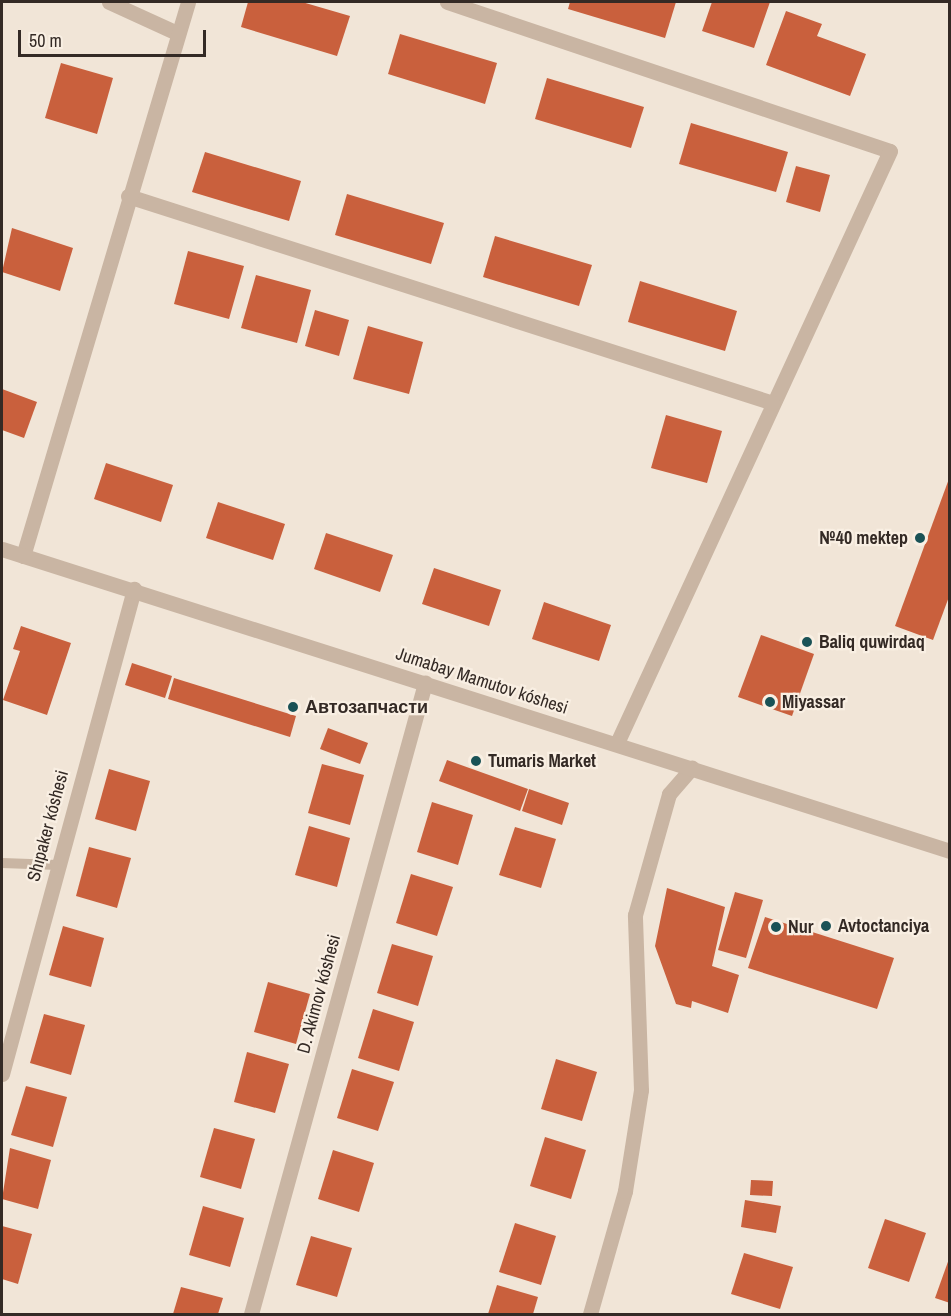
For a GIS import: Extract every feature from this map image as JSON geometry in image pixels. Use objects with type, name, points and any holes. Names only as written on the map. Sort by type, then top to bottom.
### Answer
[{"type":"street","points":[[109,2],[177,33]]},
{"type":"street","points":[[23,556],[128,196],[188,2]]},
{"type":"street","points":[[447,2],[890,151],[617,744]]},
{"type":"street","points":[[128,196],[773,403]]},
{"type":"street","name":"Jumabay Mamutov kóshesi","points":[[2,549],[950,851]]},
{"type":"street","name":"Shıpaker kóshesi","points":[[2,1074],[134,590]]},
{"type":"street","name":"D. Akimov kóshesi","points":[[250,1314],[425,683]]},
{"type":"street","points":[[590,1314],[625,1191],[641,1090],[635,915],[669,794],[692,768]]},
{"type":"lane","points":[[2,863],[58,865]]},
{"type":"building","points":[[248,2],[302,2],[350,16],[337,56],[241,27]]},
{"type":"building","points":[[570,2],[676,2],[665,38],[568,9]]},
{"type":"building","points":[[712,2],[770,2],[754,48],[702,31]]},
{"type":"building","points":[[786,11],[822,24],[817,36],[866,54],[850,96],[766,65]]},
{"type":"building","points":[[400,34],[497,63],[485,104],[388,74]]},
{"type":"building","points":[[61,63],[113,78],[97,134],[45,118]]},
{"type":"building","points":[[547,78],[644,107],[631,148],[535,119]]},
{"type":"building","points":[[691,123],[788,152],[776,192],[679,164]]},
{"type":"building","points":[[205,152],[301,181],[289,221],[192,192]]},
{"type":"building","points":[[796,166],[830,175],[820,212],[786,202]]},
{"type":"building","points":[[347,194],[444,223],[431,264],[335,235]]},
{"type":"building","points":[[12,228],[73,248],[60,291],[2,272]]},
{"type":"building","points":[[495,236],[592,265],[579,306],[483,277]]},
{"type":"building","points":[[188,251],[244,266],[229,319],[174,304]]},
{"type":"building","points":[[256,275],[311,290],[297,343],[241,328]]},
{"type":"building","points":[[640,281],[737,311],[725,351],[628,322]]},
{"type":"building","points":[[315,310],[349,320],[339,356],[305,346]]},
{"type":"building","points":[[368,326],[423,342],[409,394],[353,379]]},
{"type":"building","points":[[2,389],[37,402],[24,438],[2,430]]},
{"type":"building","points":[[666,415],[722,431],[707,483],[651,468]]},
{"type":"building","points":[[106,463],[173,485],[161,522],[94,499]]},
{"type":"building","points":[[950,476],[950,594],[933,640],[895,626]]},
{"type":"building","points":[[218,502],[285,524],[273,560],[206,538]]},
{"type":"building","points":[[326,533],[393,555],[380,592],[314,569]]},
{"type":"building","points":[[434,568],[501,590],[489,626],[422,604]]},
{"type":"building","points":[[544,602],[611,625],[599,661],[532,639]]},
{"type":"building","points":[[21,626],[71,643],[47,715],[3,700],[20,651],[13,649]]},
{"type":"building","points":[[761,635],[814,654],[792,716],[738,697]]},
{"type":"building","points":[[132,663],[172,676],[165,698],[125,685]]},
{"type":"building","points":[[174,678],[296,716],[290,737],[168,699]]},
{"type":"building","points":[[328,728],[368,743],[360,764],[320,749]]},
{"type":"building","points":[[447,760],[528,789],[520,811],[439,781]]},
{"type":"building","points":[[322,764],[364,775],[350,825],[308,813]]},
{"type":"building","points":[[109,769],[150,781],[136,831],[95,819]]},
{"type":"building","points":[[529,789],[569,803],[562,825],[522,811]]},
{"type":"building","points":[[432,802],[473,815],[458,865],[417,852]]},
{"type":"building","points":[[309,826],[350,838],[337,887],[295,875]]},
{"type":"building","points":[[515,827],[556,839],[541,888],[499,875]]},
{"type":"building","points":[[89,847],[131,858],[117,908],[76,896]]},
{"type":"building","points":[[411,874],[453,887],[437,936],[396,923]]},
{"type":"building","points":[[667,888],[725,907],[712,966],[739,975],[728,1013],[692,1001],[691,1008],[676,1004],[655,946]]},
{"type":"building","points":[[735,892],[763,900],[746,958],[718,950]]},
{"type":"building","points":[[765,917],[894,958],[877,1009],[748,968]]},
{"type":"building","points":[[63,926],[104,938],[91,987],[49,975]]},
{"type":"building","points":[[392,944],[433,956],[418,1006],[377,993]]},
{"type":"building","points":[[268,982],[310,994],[296,1044],[254,1032]]},
{"type":"building","points":[[373,1009],[414,1022],[399,1071],[358,1058]]},
{"type":"building","points":[[44,1014],[85,1025],[71,1075],[30,1063]]},
{"type":"building","points":[[247,1052],[289,1064],[275,1113],[234,1102]]},
{"type":"building","points":[[556,1059],[597,1072],[582,1121],[541,1109]]},
{"type":"building","points":[[352,1069],[394,1082],[378,1131],[337,1118]]},
{"type":"building","points":[[26,1086],[67,1097],[53,1147],[11,1135]]},
{"type":"building","points":[[214,1128],[255,1139],[241,1189],[200,1177]]},
{"type":"building","points":[[545,1137],[586,1150],[571,1199],[530,1186]]},
{"type":"building","points":[[10,1148],[51,1160],[38,1209],[2,1199]]},
{"type":"building","points":[[333,1150],[374,1163],[359,1212],[318,1199]]},
{"type":"building","points":[[751,1180],[773,1181],[772,1196],[750,1195]]},
{"type":"building","points":[[745,1200],[781,1206],[776,1233],[741,1227]]},
{"type":"building","points":[[203,1206],[244,1218],[230,1267],[189,1255]]},
{"type":"building","points":[[885,1219],[926,1233],[909,1282],[868,1268]]},
{"type":"building","points":[[515,1223],[556,1236],[541,1285],[499,1272]]},
{"type":"building","points":[[2,1226],[32,1234],[18,1284],[2,1279]]},
{"type":"building","points":[[311,1236],[352,1248],[337,1297],[296,1285]]},
{"type":"building","points":[[744,1253],[793,1267],[780,1309],[731,1294]]},
{"type":"building","points":[[950,1256],[950,1303],[935,1298]]},
{"type":"building","points":[[497,1285],[538,1297],[533,1314],[488,1314]]},
{"type":"building","points":[[181,1287],[223,1298],[218,1314],[173,1314]]},
{"type":"place","name":"№40 mektep","points":[[920,538]]},
{"type":"place","name":"Baliq quwirdaq","points":[[807,642]]},
{"type":"place","name":"Miyassar","points":[[770,702]]},
{"type":"place","name":"Автозапчасти","points":[[293,707]]},
{"type":"place","name":"Tumaris Market","points":[[476,761]]},
{"type":"place","name":"Avtoctanciya","points":[[826,926]]},
{"type":"place","name":"Nur","points":[[776,927]]}]
